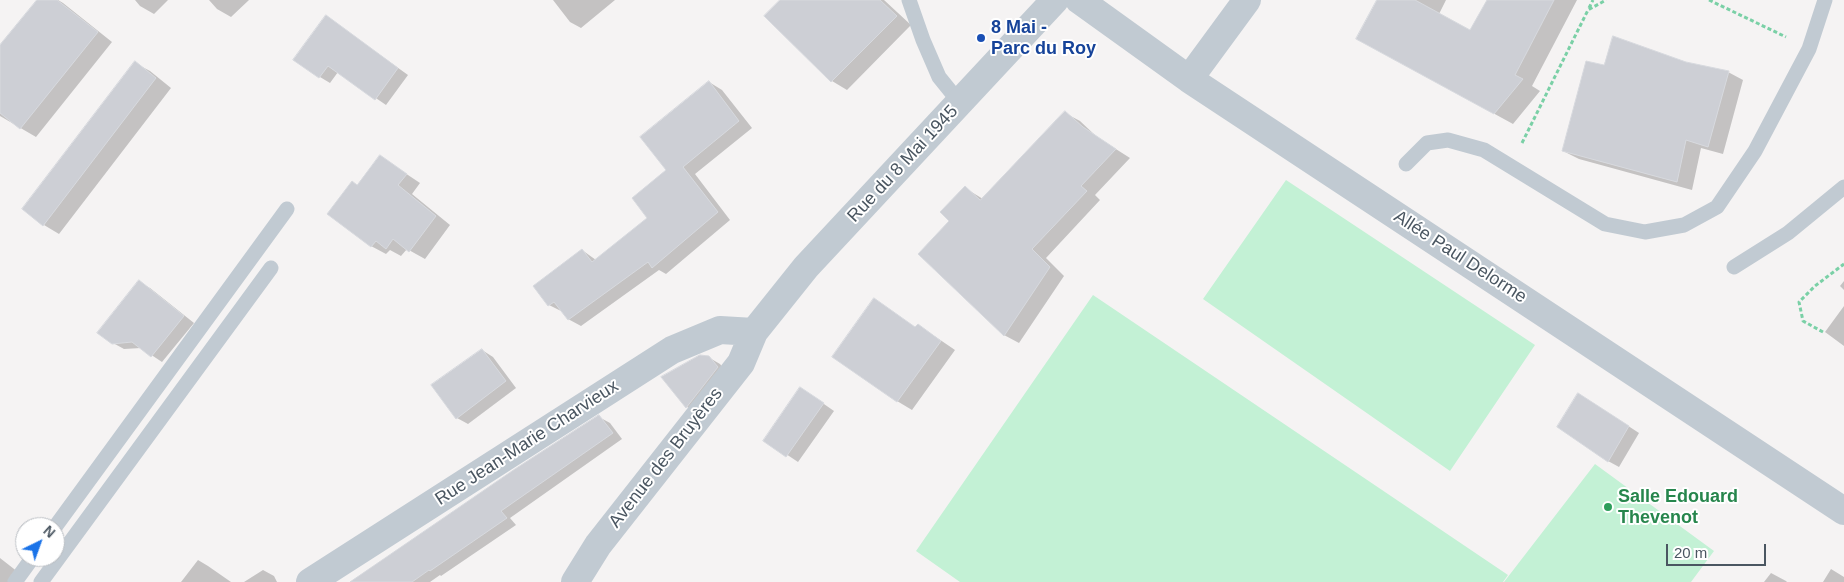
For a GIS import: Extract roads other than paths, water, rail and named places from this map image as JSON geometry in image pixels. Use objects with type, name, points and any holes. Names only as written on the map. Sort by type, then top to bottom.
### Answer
[{"type":"street","name":"Rue du 8 Mai 1945","points":[[754,332],[806,266],[1056,0]]},
{"type":"street","name":"Allée Paul Delorme","points":[[1078,0],[1189,79],[1844,511]]},
{"type":"street","points":[[1189,79],[1247,0]]},
{"type":"street","name":"Rue Jean-Marie Charvieux","points":[[310,582],[672,350],[720,330],[754,332]]},
{"type":"street","name":"Avenue des Bruyères","points":[[575,582],[598,545],[741,362],[754,332]]},
{"type":"lane","points":[[909,0],[939,77],[960,103]]},
{"type":"lane","points":[[1406,164],[1427,143],[1448,140],[1484,150],[1605,224],[1645,232],[1684,225],[1717,207],[1755,151],[1809,49],[1824,0]]},
{"type":"lane","points":[[1734,267],[1788,233],[1844,187]]},
{"type":"lane","points":[[62,517],[287,209]]},
{"type":"lane","points":[[41,582],[271,268]]},
{"type":"lane","points":[[14,582],[25,567]]},
{"type":"place","name":"8 Mai - Parc du Roy","points":[[981,38]]},
{"type":"place","name":"Salle Edouard Thevenot","points":[[1608,507]]}]
